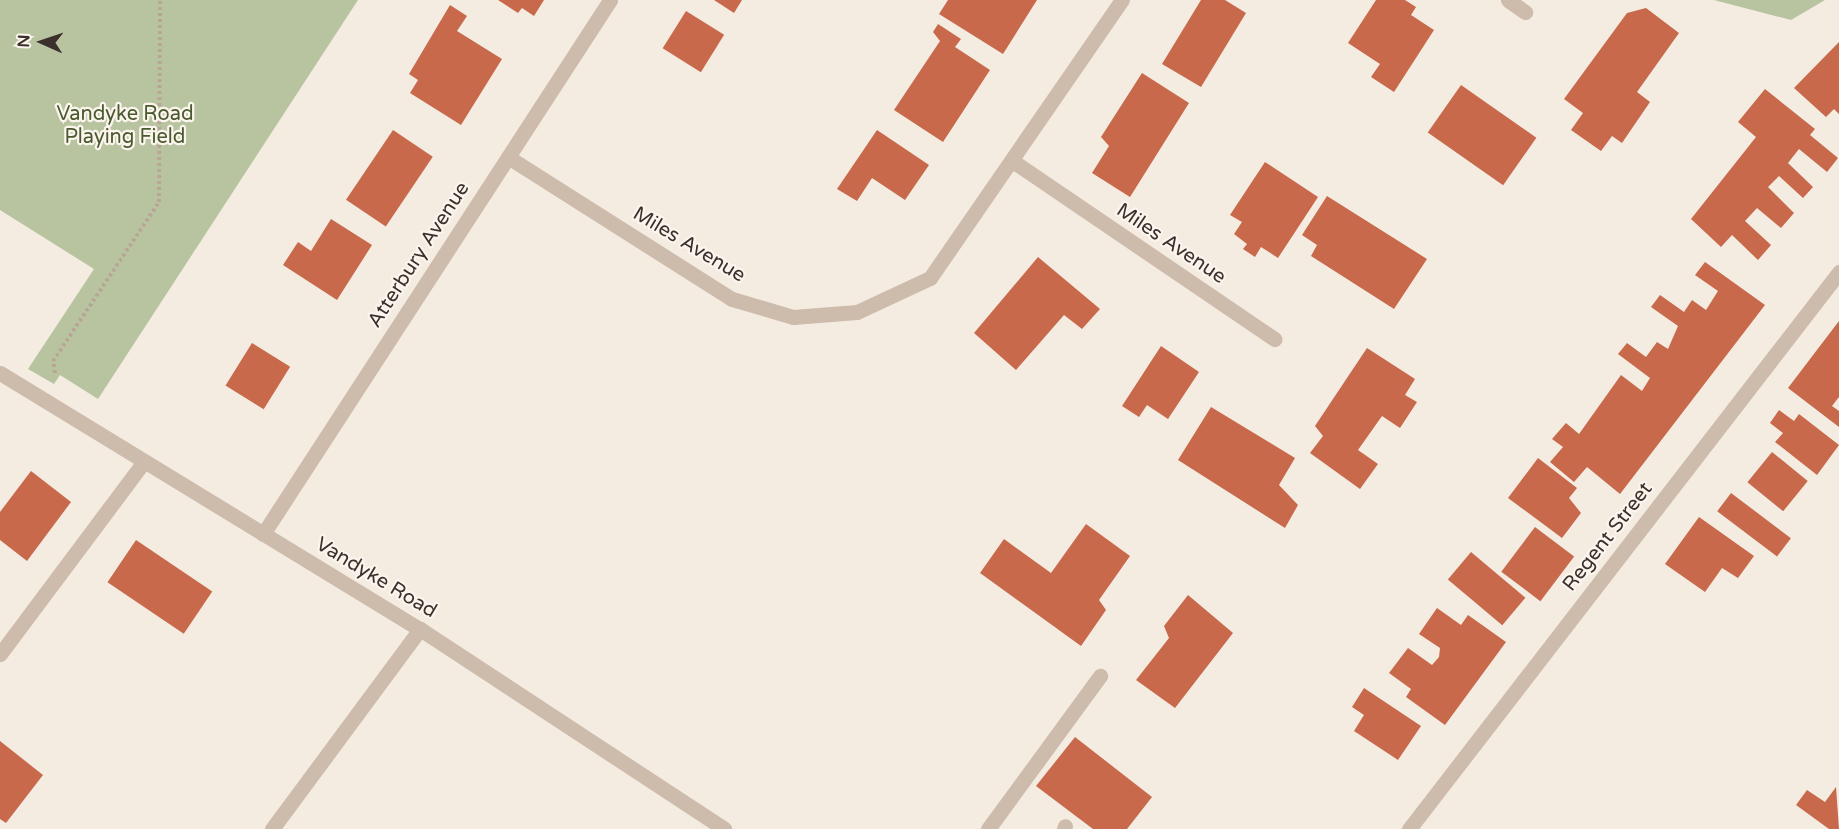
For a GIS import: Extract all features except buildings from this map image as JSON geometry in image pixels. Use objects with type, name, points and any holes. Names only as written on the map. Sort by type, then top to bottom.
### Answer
[{"type":"street","name":"Atterbury Avenue","points":[[263,534],[610,0]]},
{"type":"street","name":"Miles Avenue","points":[[507,157],[732,299],[793,317],[857,312],[930,278],[1014,162],[1122,0]]},
{"type":"street","points":[[1508,0],[1525,12]]},
{"type":"street","name":"Miles Avenue","points":[[1014,162],[1274,339]]},
{"type":"street","name":"Regent Street","points":[[1410,829],[1839,272]]},
{"type":"street","name":"Vandyke Road","points":[[0,373],[143,463],[420,629],[724,829]]},
{"type":"street","points":[[0,654],[143,463]]},
{"type":"street","points":[[272,829],[420,629]]},
{"type":"street","points":[[987,829],[1100,676]]},
{"type":"path","points":[[57,379],[53,361],[159,202],[160,0]]},
{"type":"green space","name":"Vandyke Road Playing Field","points":[[0,0],[358,0],[98,399],[60,375],[54,384],[28,369],[94,269],[0,210]]},
{"type":"green space","points":[[1714,0],[1825,0],[1791,20]]}]
